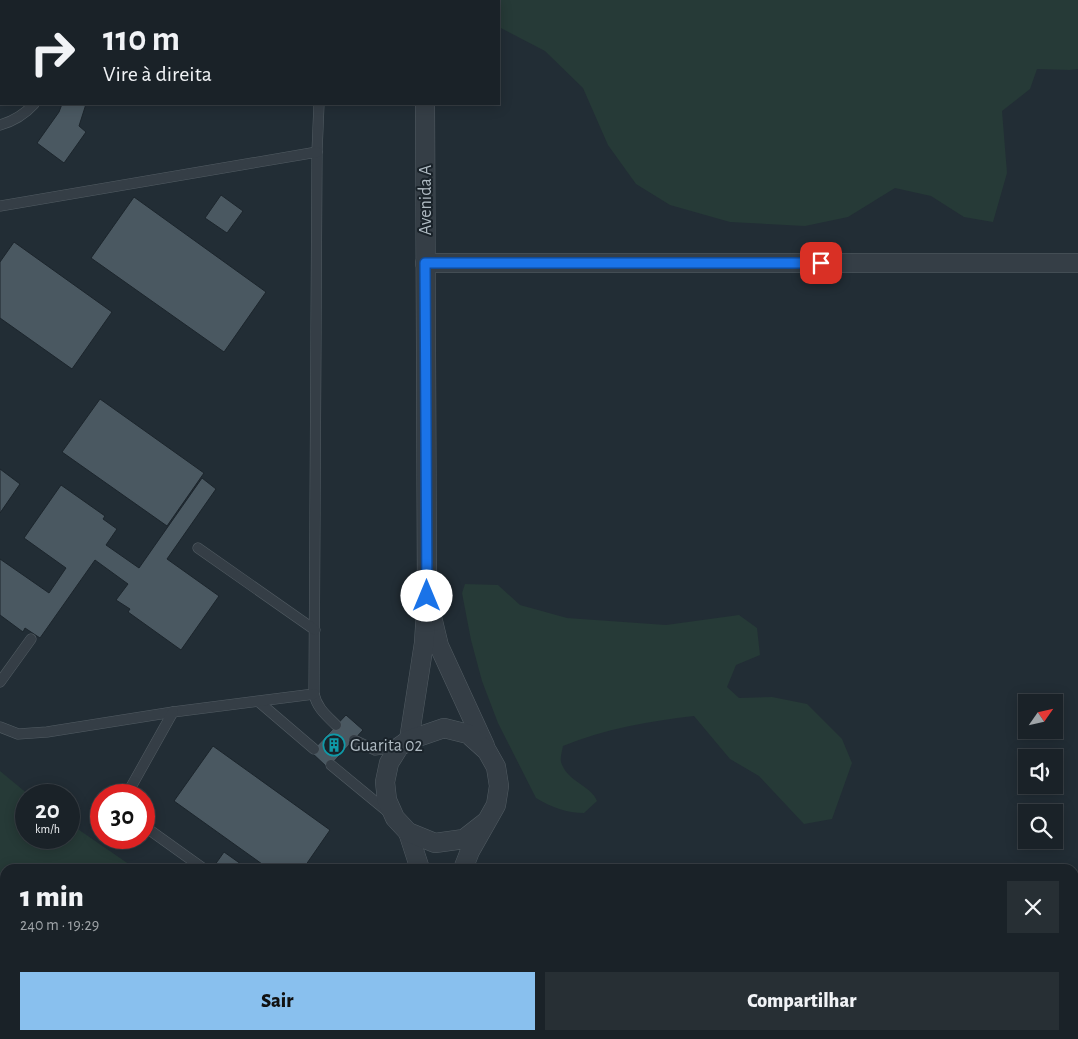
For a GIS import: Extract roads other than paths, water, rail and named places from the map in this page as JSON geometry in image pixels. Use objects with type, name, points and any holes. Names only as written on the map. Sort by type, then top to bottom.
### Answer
[{"type":"street","name":"Avenida A","points":[[425,105],[427,596]]},
{"type":"street","points":[[425,263],[1078,263]]},
{"type":"street","points":[[418,864],[401,825],[387,800],[385,782],[389,763],[404,743],[424,644],[427,596]]},
{"type":"street","points":[[427,596],[439,646],[496,767],[499,786],[496,805],[464,864]]},
{"type":"street","points":[[404,743],[444,728],[468,734],[487,751]]},
{"type":"street","points":[[401,825],[435,843],[464,839],[487,822]]},
{"type":"lane","points":[[0,125],[13,121],[33,105]]},
{"type":"lane","points":[[319,105],[317,152],[314,694],[320,710],[336,725]]},
{"type":"lane","points":[[0,206],[317,152]]},
{"type":"lane","points":[[198,548],[315,630]]},
{"type":"lane","points":[[0,682],[31,639]]},
{"type":"lane","points":[[0,727],[18,734],[47,732],[173,712],[314,694]]},
{"type":"lane","points":[[259,702],[314,749]]},
{"type":"lane","points":[[133,784],[173,712]]},
{"type":"lane","points":[[354,740],[375,750],[404,743]]},
{"type":"lane","points":[[331,765],[401,825]]},
{"type":"lane","points":[[155,834],[197,864]]},
{"type":"place","name":"Guarita 02","points":[[334,745]]}]
